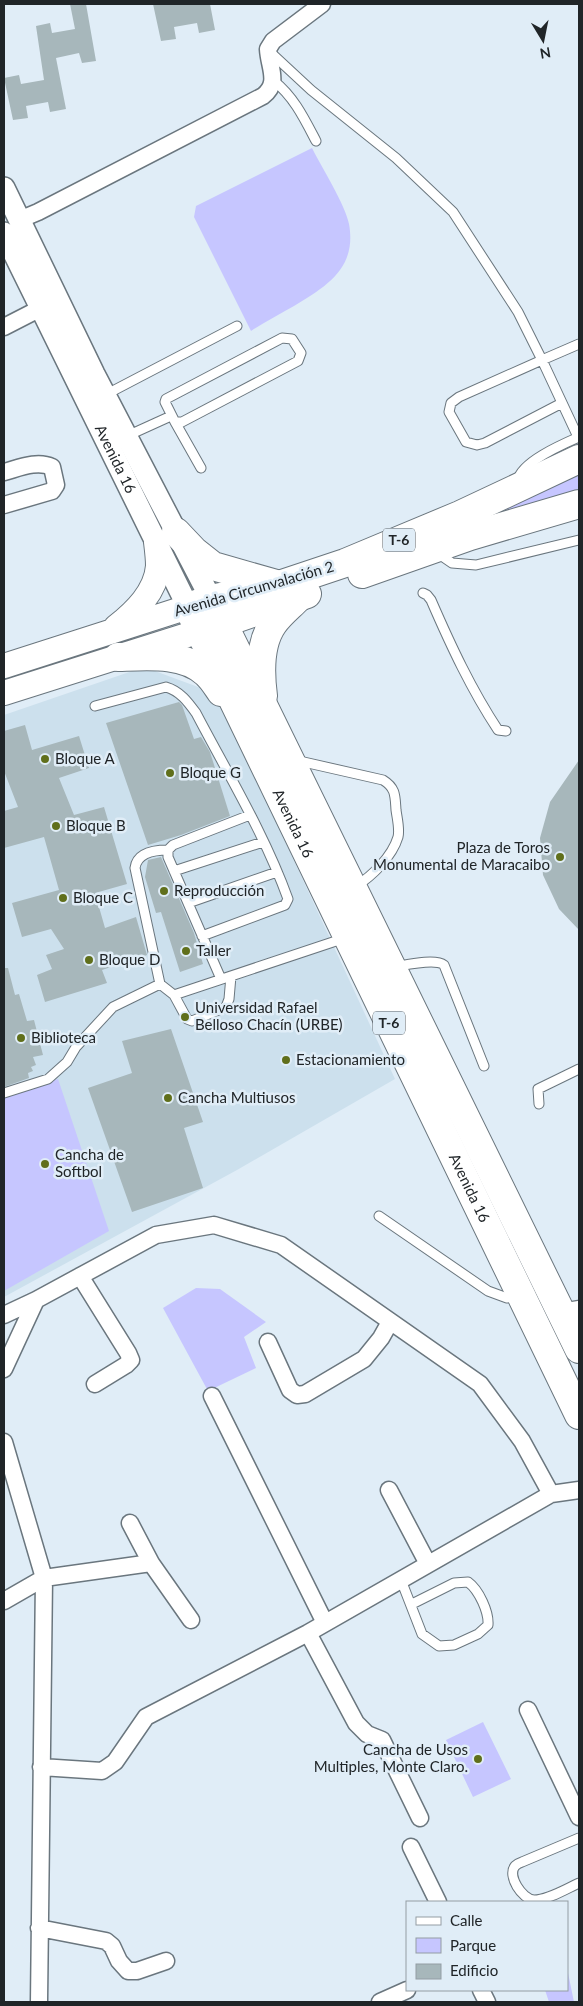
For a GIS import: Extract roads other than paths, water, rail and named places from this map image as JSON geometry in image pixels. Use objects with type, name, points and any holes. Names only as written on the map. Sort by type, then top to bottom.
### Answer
[{"type":"highway","name":"Avenida Circunvalación 2","points":[[211,627],[345,563],[460,515],[517,488],[579,444]]},
{"type":"highway","name":"Avenida Circunvalación 2","points":[[199,603],[289,591],[579,504]]},
{"type":"highway","points":[[114,644],[185,661],[206,672],[253,713],[261,682],[261,663],[264,647],[273,623],[289,591],[213,566],[194,551],[166,537]]},
{"type":"highway","name":"Avenida 16","points":[[199,603],[253,713],[348,937],[579,1415]]},
{"type":"highway","name":"Avenida 16","points":[[253,713],[290,759],[392,967],[570,1310],[579,1348]]},
{"type":"main road","points":[[114,644],[132,614],[150,592],[166,537]]},
{"type":"main road","name":"Avenida Circunvalación 2","points":[[4,693],[114,644],[199,603]]},
{"type":"main road","name":"Avenida Circunvalación 2","points":[[4,666],[211,627]]},
{"type":"street","points":[[11,227],[271,91],[274,81],[268,49],[273,41],[322,4]]},
{"type":"street","name":"Avenida 16","points":[[4,188],[11,227],[41,308],[166,537],[199,603]]},
{"type":"street","name":"Avenida 16","points":[[11,227],[127,436],[166,537]]},
{"type":"street","points":[[4,327],[41,308]]},
{"type":"street","points":[[4,472],[46,464],[52,467],[56,485],[52,491],[4,505]]},
{"type":"street","points":[[4,1315],[36,1300],[156,1235],[214,1225],[280,1245],[480,1384],[522,1441],[551,1494]]},
{"type":"street","points":[[80,1276],[131,1360],[95,1384]]},
{"type":"street","points":[[4,1369],[36,1300]]},
{"type":"street","points":[[268,1342],[290,1390],[297,1395],[305,1394],[364,1359],[381,1338],[390,1322]]},
{"type":"street","points":[[212,1396],[325,1623]]},
{"type":"street","points":[[4,1442],[44,1578],[38,2002]]},
{"type":"street","points":[[389,1490],[428,1564]]},
{"type":"street","points":[[41,1767],[102,1771],[115,1762],[146,1717],[325,1623],[551,1494],[579,1490]]},
{"type":"street","points":[[130,1523],[151,1563],[191,1620]]},
{"type":"street","points":[[4,1602],[44,1578],[151,1563]]},
{"type":"street","points":[[308,1632],[356,1723],[368,1734],[382,1740],[420,1818]]},
{"type":"street","points":[[528,1710],[579,1818]]},
{"type":"street","points":[[411,1847],[438,1901]]},
{"type":"street","points":[[39,1928],[106,1941],[112,1946],[119,1961],[128,1971],[137,1971],[166,1961]]},
{"type":"street","points":[[380,2002],[406,1991]]},
{"type":"lane","points":[[268,49],[312,90],[396,158],[453,212],[518,312],[562,402],[579,444]]},
{"type":"lane","points":[[274,81],[287,92],[302,114],[316,141]]},
{"type":"lane","points":[[105,395],[237,326]]},
{"type":"lane","points":[[127,436],[173,419],[182,422],[298,361],[301,353],[292,339],[282,338],[166,399],[165,402],[173,419],[201,468]]},
{"type":"lane","points":[[562,402],[485,443],[477,445],[466,442],[451,417],[449,408],[454,400],[481,386],[579,344]]},
{"type":"lane","points":[[432,549],[452,563],[476,565],[579,540]]},
{"type":"lane","points":[[423,593],[427,594],[431,600],[462,669],[481,705],[498,730],[506,731]]},
{"type":"lane","points":[[95,706],[166,687],[174,689],[184,698],[196,713],[277,872],[288,900],[285,905],[202,936]]},
{"type":"lane","points":[[290,759],[383,780],[395,791],[399,835],[391,852],[367,880],[353,888]]},
{"type":"lane","points":[[221,979],[168,857],[168,850],[173,845],[250,816]]},
{"type":"lane","points":[[174,871],[263,842]]},
{"type":"lane","points":[[168,850],[143,854],[136,863],[135,868],[160,984],[174,994],[187,1019],[192,1021],[226,1007],[232,976]]},
{"type":"lane","points":[[188,903],[277,872]]},
{"type":"lane","points":[[174,994],[348,937]]},
{"type":"lane","points":[[392,967],[434,962],[444,965],[484,1066]]},
{"type":"lane","points":[[4,1093],[48,1079],[67,1062],[76,1047],[113,1006],[160,984]]},
{"type":"lane","points":[[539,1104],[538,1089],[579,1069]]},
{"type":"lane","points":[[380,1216],[488,1291],[507,1298],[521,1296]]},
{"type":"lane","points":[[401,1580],[412,1604],[422,1634],[439,1646],[454,1645],[478,1634],[488,1626],[488,1620],[477,1592],[468,1582],[454,1583],[412,1604]]},
{"type":"lane","points":[[579,1838],[522,1862],[515,1866],[513,1871],[515,1881],[522,1894],[533,1900],[544,1898],[579,1884]]},
{"type":"place","name":"Bloque A","points":[[45,759]]},
{"type":"place","name":"Bloque G","points":[[170,773]]},
{"type":"place","name":"Bloque B","points":[[56,826]]},
{"type":"place","name":"Plaza de Toros Monumental de Maracaibo","points":[[560,857]]},
{"type":"place","name":"Reproducción","points":[[164,891]]},
{"type":"place","name":"Bloque C","points":[[63,898]]},
{"type":"place","name":"Taller","points":[[186,951]]},
{"type":"place","name":"Bloque D","points":[[89,960]]},
{"type":"place","name":"Universidad Rafael Belloso Chacín (URBE)","points":[[185,1017]]},
{"type":"place","name":"Biblioteca","points":[[21,1038]]},
{"type":"place","name":"Estacionamiento","points":[[286,1060]]},
{"type":"place","name":"Cancha Multiusos","points":[[168,1098]]},
{"type":"place","name":"Cancha de Softbol","points":[[45,1164]]},
{"type":"place","name":"Cancha de Usos Multiples, Monte Claro.","points":[[478,1759]]}]
